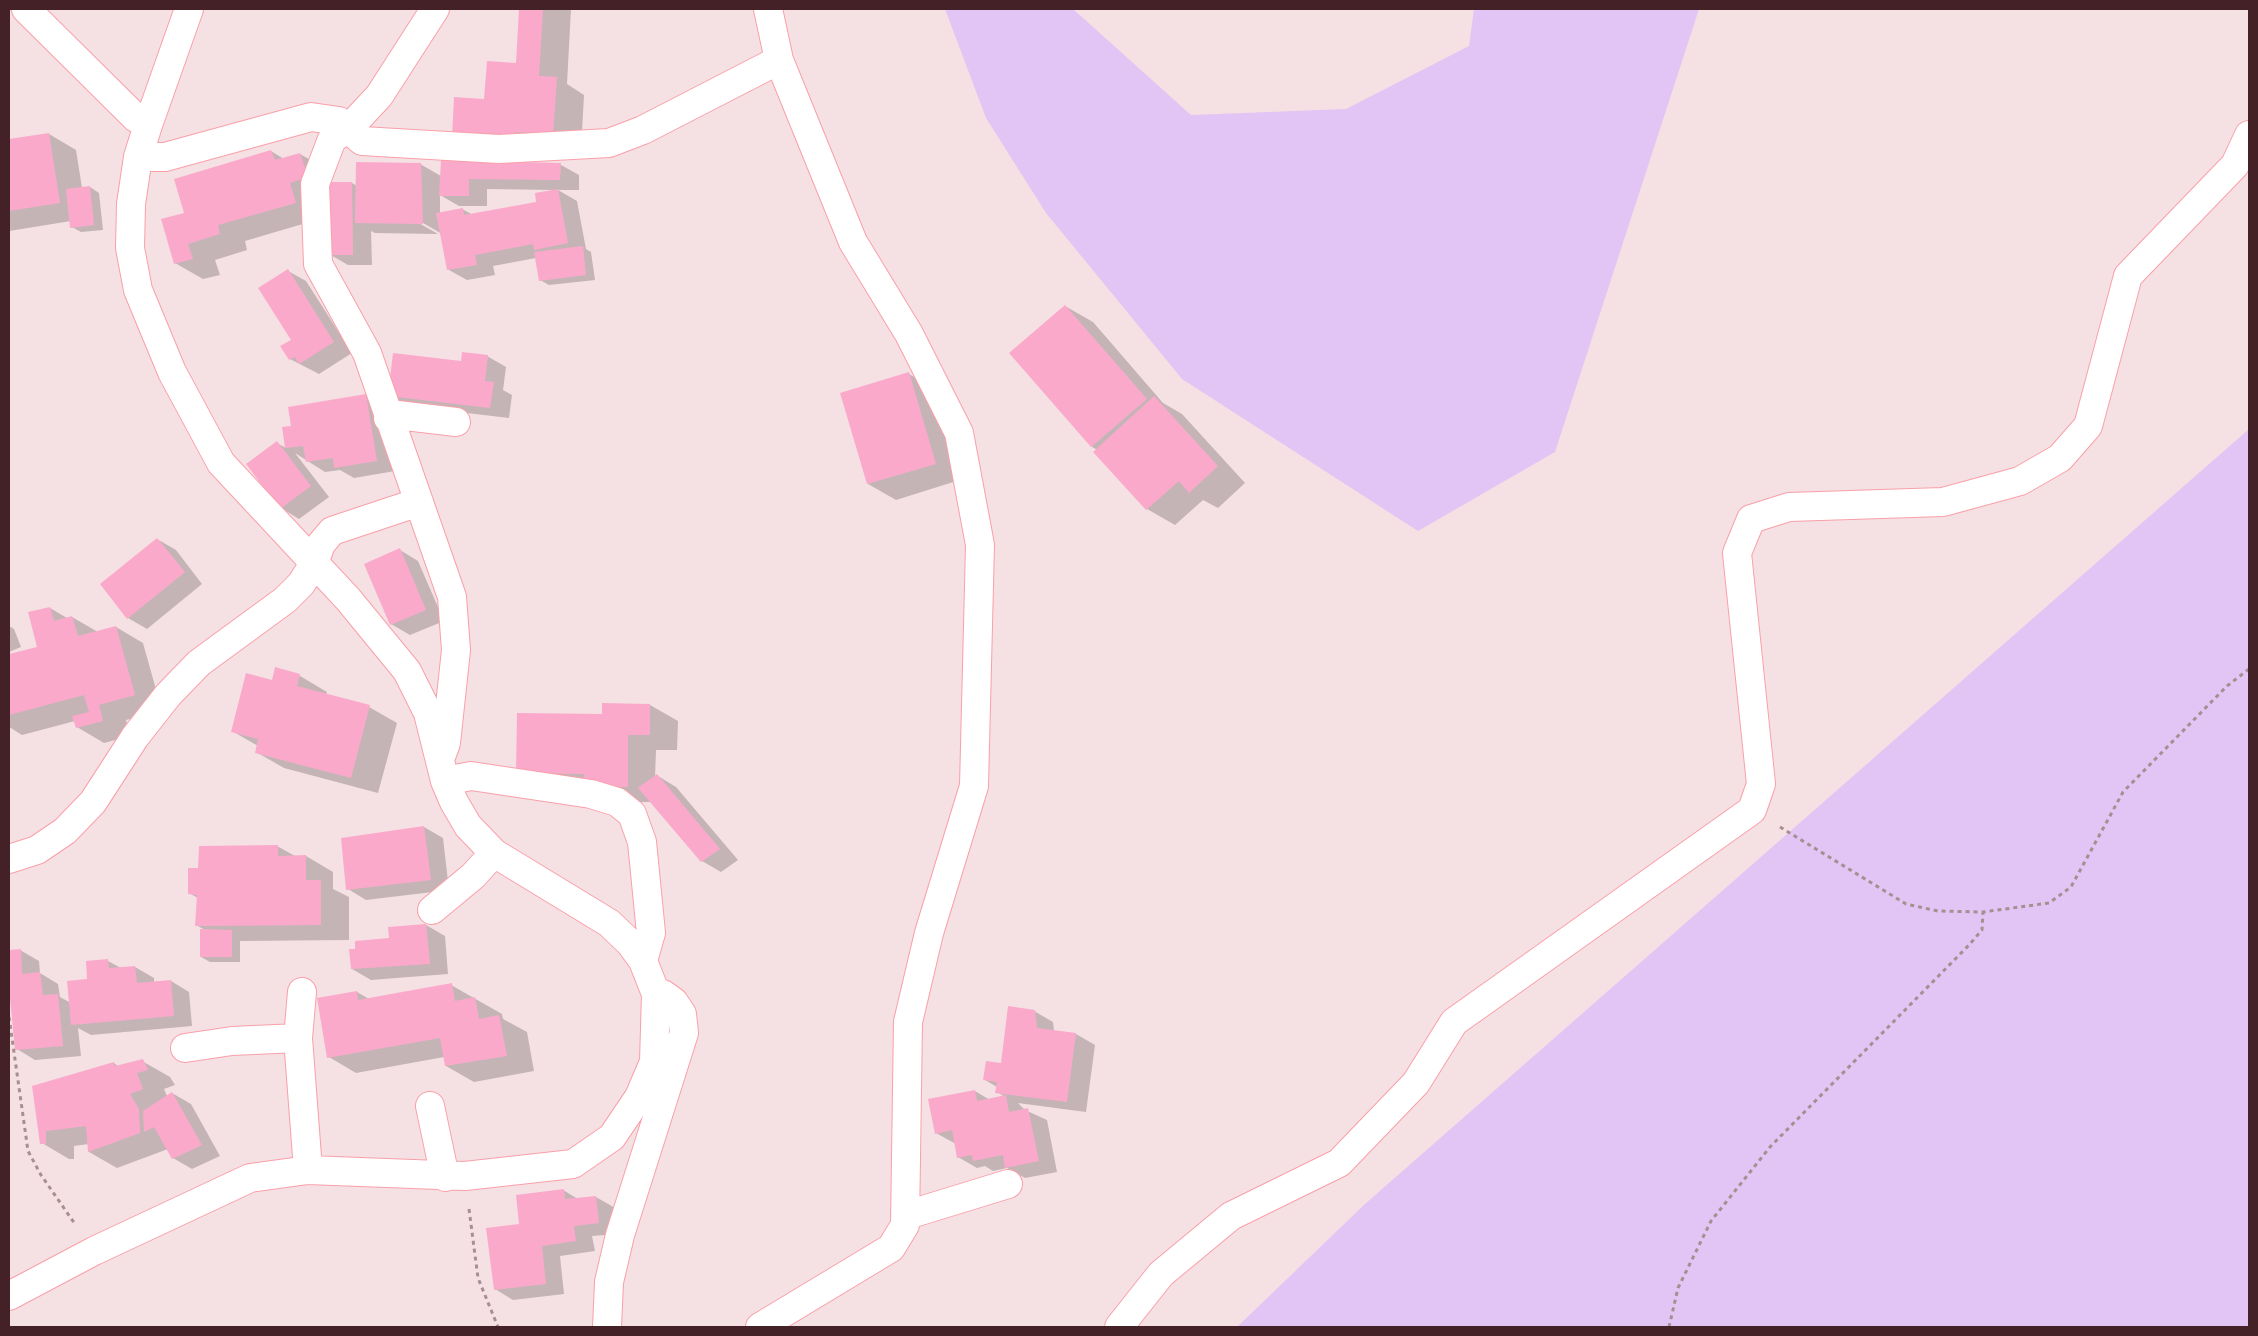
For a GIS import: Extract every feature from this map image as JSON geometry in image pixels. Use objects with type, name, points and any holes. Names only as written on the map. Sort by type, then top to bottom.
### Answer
[{"type":"street","points":[[26,9],[136,118],[148,125]]},
{"type":"street","points":[[9,1296],[94,1251],[250,1178],[308,1170],[455,1176],[573,1164],[612,1137],[639,1097],[654,1062],[656,994],[643,961],[630,943],[609,923],[494,853],[468,826],[454,802],[428,713],[407,671],[348,599],[221,463],[172,372],[138,290],[130,248],[131,204],[138,157],[189,9]]},
{"type":"street","points":[[435,9],[379,96],[348,129],[332,139],[315,184],[318,264],[367,353],[388,418],[452,597],[456,650],[443,769]]},
{"type":"street","points":[[760,1327],[890,1248],[905,1225],[907,1214],[908,1022],[929,933],[974,786],[980,545],[959,432],[909,334],[853,242],[779,60],[768,9]]},
{"type":"street","points":[[138,157],[165,157],[311,117],[339,121],[362,141],[499,150],[609,143],[643,130],[779,60]]},
{"type":"street","points":[[1119,1327],[1161,1274],[1231,1216],[1339,1163],[1416,1083],[1454,1022],[1752,810],[1762,784],[1737,553],[1750,519],[1789,507],[1943,502],[2020,481],[2060,458],[2088,426],[2128,276],[2236,165],[2249,135]]},
{"type":"street","points":[[388,418],[397,415],[456,422]]},
{"type":"street","points":[[9,859],[37,850],[65,832],[93,802],[135,737],[168,695],[199,663],[285,600],[301,584],[314,564],[321,544],[332,531],[419,502]]},
{"type":"street","points":[[443,769],[471,776],[591,794],[617,802],[632,814],[642,842],[651,933],[643,961]]},
{"type":"street","points":[[432,910],[473,876],[494,853]]},
{"type":"street","points":[[302,992],[298,1038],[308,1170]]},
{"type":"street","points":[[607,1327],[609,1282],[620,1235],[684,1033],[682,1014],[674,1002],[663,994],[656,994]]},
{"type":"street","points":[[184,1048],[232,1041],[298,1038]]},
{"type":"street","points":[[430,1106],[455,1176]]},
{"type":"street","points":[[907,1214],[1008,1184]]},
{"type":"path","points":[[1752,810],[1906,904],[1938,911],[1983,912],[2049,903],[2062,895],[2070,887],[2123,792],[2227,686],[2249,669]]},
{"type":"path","points":[[1669,1327],[1678,1288],[1711,1221],[1770,1147],[1969,945],[1982,930],[1983,912]]},
{"type":"path","points":[[9,1017],[28,1151],[41,1175],[94,1251]]},
{"type":"path","points":[[455,1176],[478,1278],[498,1327]]},
{"type":"shaded area","points":[[945,9],[1073,9],[1191,115],[1346,109],[1469,46],[1474,9],[1699,9],[1555,452],[1418,531],[1182,379],[1046,213],[986,118]]},
{"type":"shaded area","points":[[2249,429],[2249,1327],[1237,1327],[1365,1204]]},
{"type":"building","points":[[519,9],[543,9],[539,76],[557,77],[553,135],[516,132],[515,142],[452,137],[454,97],[484,99],[487,61],[516,63]]},
{"type":"building","points":[[49,133],[60,203],[9,211],[9,139]]},
{"type":"building","points":[[271,150],[275,160],[300,153],[308,177],[290,183],[296,203],[218,225],[220,234],[188,244],[193,259],[174,264],[161,219],[184,213],[174,179]]},
{"type":"building","points":[[441,160],[561,163],[560,180],[469,179],[469,196],[439,196]]},
{"type":"building","points":[[356,162],[421,163],[423,224],[355,223]]},
{"type":"building","points":[[327,182],[352,182],[353,255],[327,255]]},
{"type":"building","points":[[90,186],[94,225],[70,228],[66,189]]},
{"type":"building","points":[[558,189],[568,243],[534,250],[533,244],[475,255],[477,265],[447,270],[436,213],[463,208],[464,215],[536,202],[535,193]]},
{"type":"building","points":[[583,246],[586,275],[539,281],[534,252]]},
{"type":"building","points":[[288,269],[334,342],[299,364],[295,357],[289,360],[280,346],[291,340],[258,288]]},
{"type":"building","points":[[1065,305],[1147,399],[1091,447],[1009,353]]},
{"type":"building","points":[[462,352],[488,355],[485,381],[494,382],[490,408],[388,396],[393,353],[461,361]]},
{"type":"building","points":[[909,372],[936,464],[867,484],[840,393]]},
{"type":"building","points":[[366,394],[377,461],[334,468],[333,458],[306,462],[303,446],[285,448],[282,427],[291,426],[288,407]]},
{"type":"building","points":[[1154,396],[1218,466],[1189,493],[1179,481],[1146,510],[1093,452]]},
{"type":"building","points":[[277,441],[311,486],[280,509],[246,464]]},
{"type":"building","points":[[157,538],[185,572],[127,619],[100,584]]},
{"type":"building","points":[[400,548],[426,610],[390,625],[364,564]]},
{"type":"building","points":[[50,607],[54,621],[72,616],[78,636],[116,626],[135,695],[99,705],[103,721],[76,728],[72,716],[89,712],[84,695],[9,715],[9,654],[37,647],[28,612]]},
{"type":"building","points":[[275,667],[300,674],[297,686],[370,705],[351,778],[255,753],[258,739],[231,732],[246,673],[272,680]]},
{"type":"building","points":[[602,703],[650,704],[650,735],[628,735],[628,787],[583,786],[584,774],[516,773],[517,713],[602,714]]},
{"type":"building","points":[[657,774],[720,849],[701,862],[638,788]]},
{"type":"building","points":[[424,826],[431,880],[346,890],[341,838]]},
{"type":"building","points":[[278,845],[278,856],[306,855],[306,880],[321,880],[321,925],[195,926],[197,895],[188,894],[188,868],[198,868],[199,846]]},
{"type":"building","points":[[426,924],[430,964],[351,969],[349,949],[355,949],[355,941],[389,938],[388,927]]},
{"type":"building","points":[[200,929],[232,930],[232,957],[200,957]]},
{"type":"building","points":[[21,949],[22,974],[40,972],[43,995],[58,994],[63,1046],[15,1050],[9,988],[9,950]]},
{"type":"building","points":[[108,959],[109,968],[135,966],[137,983],[171,980],[174,1016],[71,1025],[67,981],[87,979],[86,961]]},
{"type":"building","points":[[452,983],[455,1001],[475,997],[479,1019],[499,1015],[507,1056],[445,1066],[440,1038],[327,1058],[317,998],[357,991],[358,1000]]},
{"type":"building","points":[[1008,1006],[1035,1010],[1037,1028],[1076,1033],[1067,1102],[995,1093],[997,1082],[983,1080],[986,1061],[1001,1063]]},
{"type":"building","points":[[143,1059],[148,1070],[137,1073],[143,1089],[130,1094],[139,1109],[140,1133],[88,1152],[86,1126],[46,1131],[46,1144],[40,1144],[32,1086],[114,1062],[115,1066]]},
{"type":"building","points":[[975,1090],[977,1101],[1006,1095],[1009,1112],[1028,1108],[1039,1161],[1005,1168],[1003,1155],[973,1161],[972,1155],[957,1158],[952,1130],[935,1134],[928,1099]]},
{"type":"building","points":[[172,1092],[202,1145],[172,1159],[154,1127],[144,1132],[143,1111]]},
{"type":"building","points":[[564,1189],[565,1199],[596,1196],[599,1223],[574,1226],[576,1241],[542,1246],[546,1284],[494,1290],[486,1228],[519,1224],[516,1195]]}]
